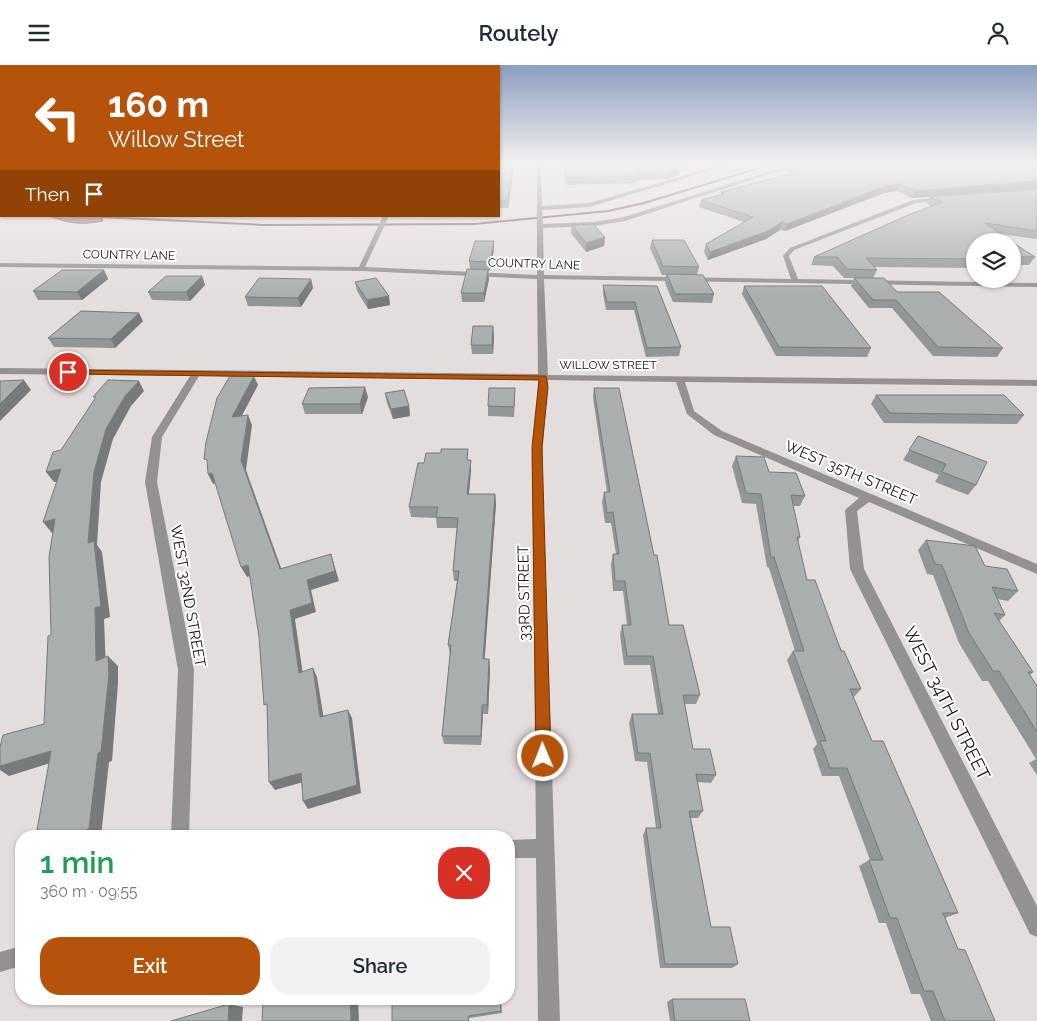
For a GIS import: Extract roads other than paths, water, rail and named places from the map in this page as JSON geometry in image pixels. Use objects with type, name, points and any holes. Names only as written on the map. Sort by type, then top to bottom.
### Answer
[{"type":"street","name":"33RD STREET","points":[[541,209],[541,350],[544,387],[537,447],[549,1021]]},
{"type":"street","points":[[541,218],[576,209]]},
{"type":"street","points":[[541,218],[598,224],[625,219],[658,209]]},
{"type":"street","points":[[795,281],[786,256],[792,249],[895,209]]},
{"type":"street","points":[[361,269],[385,218]]},
{"type":"street","name":"COUNTRY LANE","points":[[0,265],[361,269],[541,277],[1037,285]]},
{"type":"street","name":"WILLOW STREET","points":[[0,371],[1037,383]]},
{"type":"street","name":"WEST 32ND STREET","points":[[180,830],[186,670],[151,482],[157,437],[196,373]]},
{"type":"street","name":"WEST 35TH STREET","points":[[679,378],[690,412],[718,433],[1037,569]]},
{"type":"street","name":"WEST 34TH STREET","points":[[867,497],[851,510],[857,569],[1037,927]]},
{"type":"street","points":[[515,849],[545,848]]},
{"type":"street","points":[[0,962],[15,957]]},
{"type":"waterway","points":[[101,217],[264,225],[475,224],[619,209]]}]
